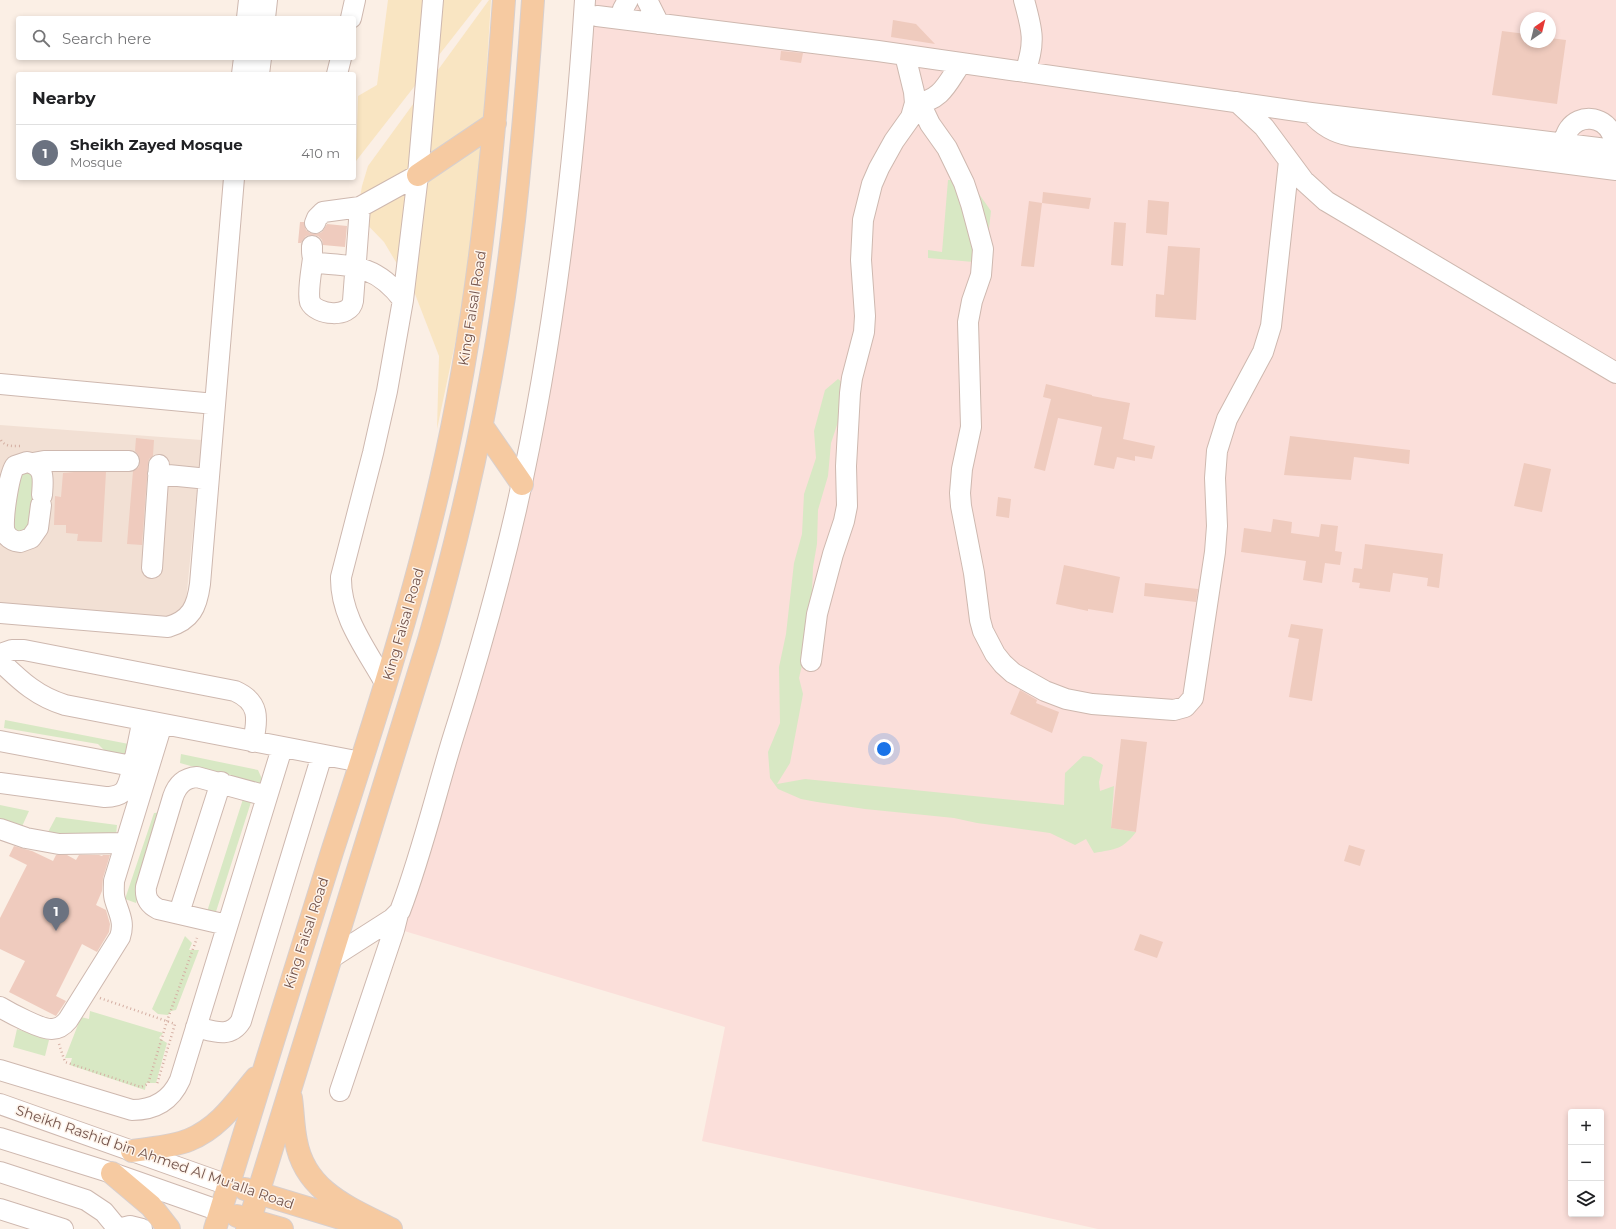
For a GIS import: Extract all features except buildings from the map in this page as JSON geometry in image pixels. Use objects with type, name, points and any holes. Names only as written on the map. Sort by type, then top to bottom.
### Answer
[{"type":"main road","name":"King Faisal Road","points":[[217,1220],[406,617],[429,528],[455,411],[467,345],[484,229],[495,124],[504,0]]},
{"type":"main road","name":"King Faisal Road","points":[[248,1224],[444,588],[470,483],[482,426],[495,350],[518,182],[533,0]]},
{"type":"main road","points":[[418,175],[495,124]]},
{"type":"main road","points":[[482,426],[522,484]]},
{"type":"main road","points":[[132,1151],[189,1140],[213,1127],[231,1109],[264,1067]]},
{"type":"main road","points":[[290,1088],[296,1142],[304,1166],[311,1177],[319,1187],[339,1202],[391,1229]]},
{"type":"main road","points":[[112,1173],[151,1206],[168,1229]]},
{"type":"main road","name":"Sheikh Rashid bin Ahmed Al Mu'alla Road","points":[[228,1184],[379,1229]]},
{"type":"main road","name":"Sheikh Rashid bin Ahmed Al Mu'alla Road","points":[[217,1220],[282,1229]]},
{"type":"street","points":[[247,16],[249,0]]},
{"type":"street","points":[[265,16],[267,0]]},
{"type":"street","points":[[351,16],[355,0]]},
{"type":"street","points":[[385,683],[346,611],[341,589],[341,578],[373,453],[385,399],[402,300],[418,175],[433,0]]},
{"type":"street","points":[[340,1091],[416,861],[478,657],[499,583],[522,484],[544,367],[564,239],[578,102],[585,0]]},
{"type":"street","points":[[622,19],[623,9],[628,0]]},
{"type":"street","points":[[647,0],[660,24]]},
{"type":"street","points":[[1024,0],[1031,22],[1032,39],[1030,58],[1025,72]]},
{"type":"street","points":[[597,16],[878,51],[1311,113],[1615,150],[1614,138],[1609,128],[1594,119],[1582,120],[1573,125],[1569,129],[1563,143]]},
{"type":"street","points":[[905,55],[917,103],[946,148],[964,183],[983,249],[981,275],[972,301],[968,322],[971,427],[962,469],[960,493],[961,506],[974,573],[980,620],[983,631],[995,654],[1012,673],[1045,691],[1059,696],[1092,704],[1174,710],[1185,707],[1193,698],[1215,552],[1217,526],[1215,478],[1217,451],[1227,419],[1263,352],[1271,326],[1289,161]]},
{"type":"street","points":[[242,72],[244,60]]},
{"type":"street","points":[[259,72],[261,60]]},
{"type":"street","points":[[338,72],[340,60]]},
{"type":"street","points":[[917,103],[932,100],[938,96],[961,63]]},
{"type":"street","points":[[1237,102],[1264,127],[1304,181],[1326,201],[1616,373]]},
{"type":"street","points":[[811,661],[817,614],[829,566],[844,521],[847,506],[846,466],[850,393],[862,343],[865,316],[861,260],[863,220],[872,184],[879,168],[890,148],[911,117],[917,103]]},
{"type":"street","points":[[1311,113],[1325,126],[1342,134],[1352,136],[1616,170]]},
{"type":"street","points":[[315,223],[317,218],[323,212],[360,207],[418,175]]},
{"type":"street","points":[[0,613],[160,627],[183,621],[194,610],[198,596],[234,180]]},
{"type":"street","points":[[360,207],[356,266],[353,301],[350,308],[342,313],[320,311],[313,307],[310,299],[313,251],[319,263],[356,266],[382,278],[390,285],[402,300]]},
{"type":"street","points":[[0,384],[215,404]]},
{"type":"street","points":[[33,463],[41,471],[43,477],[42,500],[35,534],[26,541],[14,541],[6,533],[3,503],[12,471],[15,466],[20,463],[44,461],[129,461]]},
{"type":"street","points":[[152,568],[158,470],[208,479]]},
{"type":"street","points":[[0,654],[12,650],[24,650],[235,691],[247,698],[255,709],[257,723],[253,742]]},
{"type":"street","points":[[0,661],[22,683],[32,690],[53,701],[65,705],[361,762]]},
{"type":"street","points":[[0,783],[112,797],[123,792],[126,787],[132,766],[152,722]]},
{"type":"street","points":[[0,1007],[43,1028],[54,1029],[64,1025],[122,932],[122,920],[114,898],[114,881],[135,814],[152,722]]},
{"type":"street","points":[[0,741],[132,766]]},
{"type":"street","points":[[0,1070],[132,1110],[150,1108],[166,1100],[177,1087],[282,748]]},
{"type":"street","points":[[196,1027],[225,1033],[234,1029],[241,1021],[322,755]]},
{"type":"street","points":[[227,925],[154,907],[148,901],[146,891],[173,797],[179,785],[190,778],[204,778],[267,796]]},
{"type":"street","points":[[179,914],[221,782]]},
{"type":"street","points":[[0,830],[26,838],[59,844],[125,843]]},
{"type":"street","points":[[331,958],[398,914]]},
{"type":"street","points":[[353,943],[367,946],[372,951],[377,957],[380,971]]},
{"type":"street","name":"Sheikh Rashid bin Ahmed Al Mu'alla Road","points":[[0,1104],[228,1184]]},
{"type":"street","name":"Sheikh Rashid bin Ahmed Al Mu'alla Road","points":[[0,1138],[112,1173],[217,1220]]},
{"type":"street","points":[[0,1172],[86,1200],[104,1212],[118,1229],[130,1226],[142,1229]]},
{"type":"street","points":[[0,1209],[63,1229]]},
{"type":"path","points":[[54,1029],[64,1062],[141,1087],[148,1084],[167,1021],[197,938]]},
{"type":"path","points":[[85,993],[175,1024],[156,1087]]},
{"type":"shaded area","points":[[582,0],[1616,0],[1616,1229],[1098,1229],[702,1141],[725,1027],[391,927],[543,393]]},
{"type":"shaded area","points":[[0,425],[202,440],[186,601],[180,612],[167,622],[0,609]]},
{"type":"green space","points":[[948,180],[972,184],[991,211],[985,263],[928,258],[928,250],[942,252]]},
{"type":"green space","points":[[838,379],[844,384],[845,401],[831,443],[828,476],[818,510],[817,544],[813,567],[807,644],[799,678],[803,694],[790,763],[777,784],[805,779],[1064,805],[1065,773],[1083,756],[1091,757],[1103,765],[1099,782],[1100,791],[1114,786],[1111,828],[1136,832],[1122,846],[1094,853],[1086,839],[1075,845],[1050,833],[977,823],[954,818],[865,809],[801,799],[778,789],[770,778],[768,752],[780,723],[779,667],[786,634],[794,563],[802,534],[804,494],[816,458],[814,431],[825,390]]},
{"type":"green space","points":[[34,471],[32,527],[20,537],[9,523],[16,474]]},
{"type":"green space","points":[[5,720],[139,746],[138,758],[112,758],[98,744],[4,728]]},
{"type":"green space","points":[[181,754],[258,770],[262,779],[259,785],[180,763]]},
{"type":"green space","points":[[243,799],[252,799],[213,921],[205,918]]},
{"type":"green space","points":[[0,805],[29,811],[19,833],[0,824]]},
{"type":"green space","points":[[166,812],[136,903],[125,899],[154,813]]},
{"type":"green space","points":[[56,817],[117,825],[116,835],[84,848],[47,834]]},
{"type":"green space","points":[[185,936],[192,943],[189,950],[199,950],[176,1010],[171,1011],[168,1015],[158,1014],[152,1009]]},
{"type":"green space","points":[[90,1011],[163,1033],[159,1038],[167,1043],[156,1083],[146,1083],[145,1090],[70,1065],[72,1058],[65,1058],[81,1017],[89,1019]]},
{"type":"green space","points":[[17,1029],[49,1040],[45,1056],[13,1047]]},
{"type":"sand","points":[[388,0],[482,0],[356,161],[358,96],[377,85]]},
{"type":"sand","points":[[489,0],[491,0],[482,144],[463,306],[437,429],[439,356],[415,294],[384,242],[357,214],[362,186],[368,166]]},
{"type":"place","name":"Sheikh Zayed Mosque","points":[[56,931]]}]
